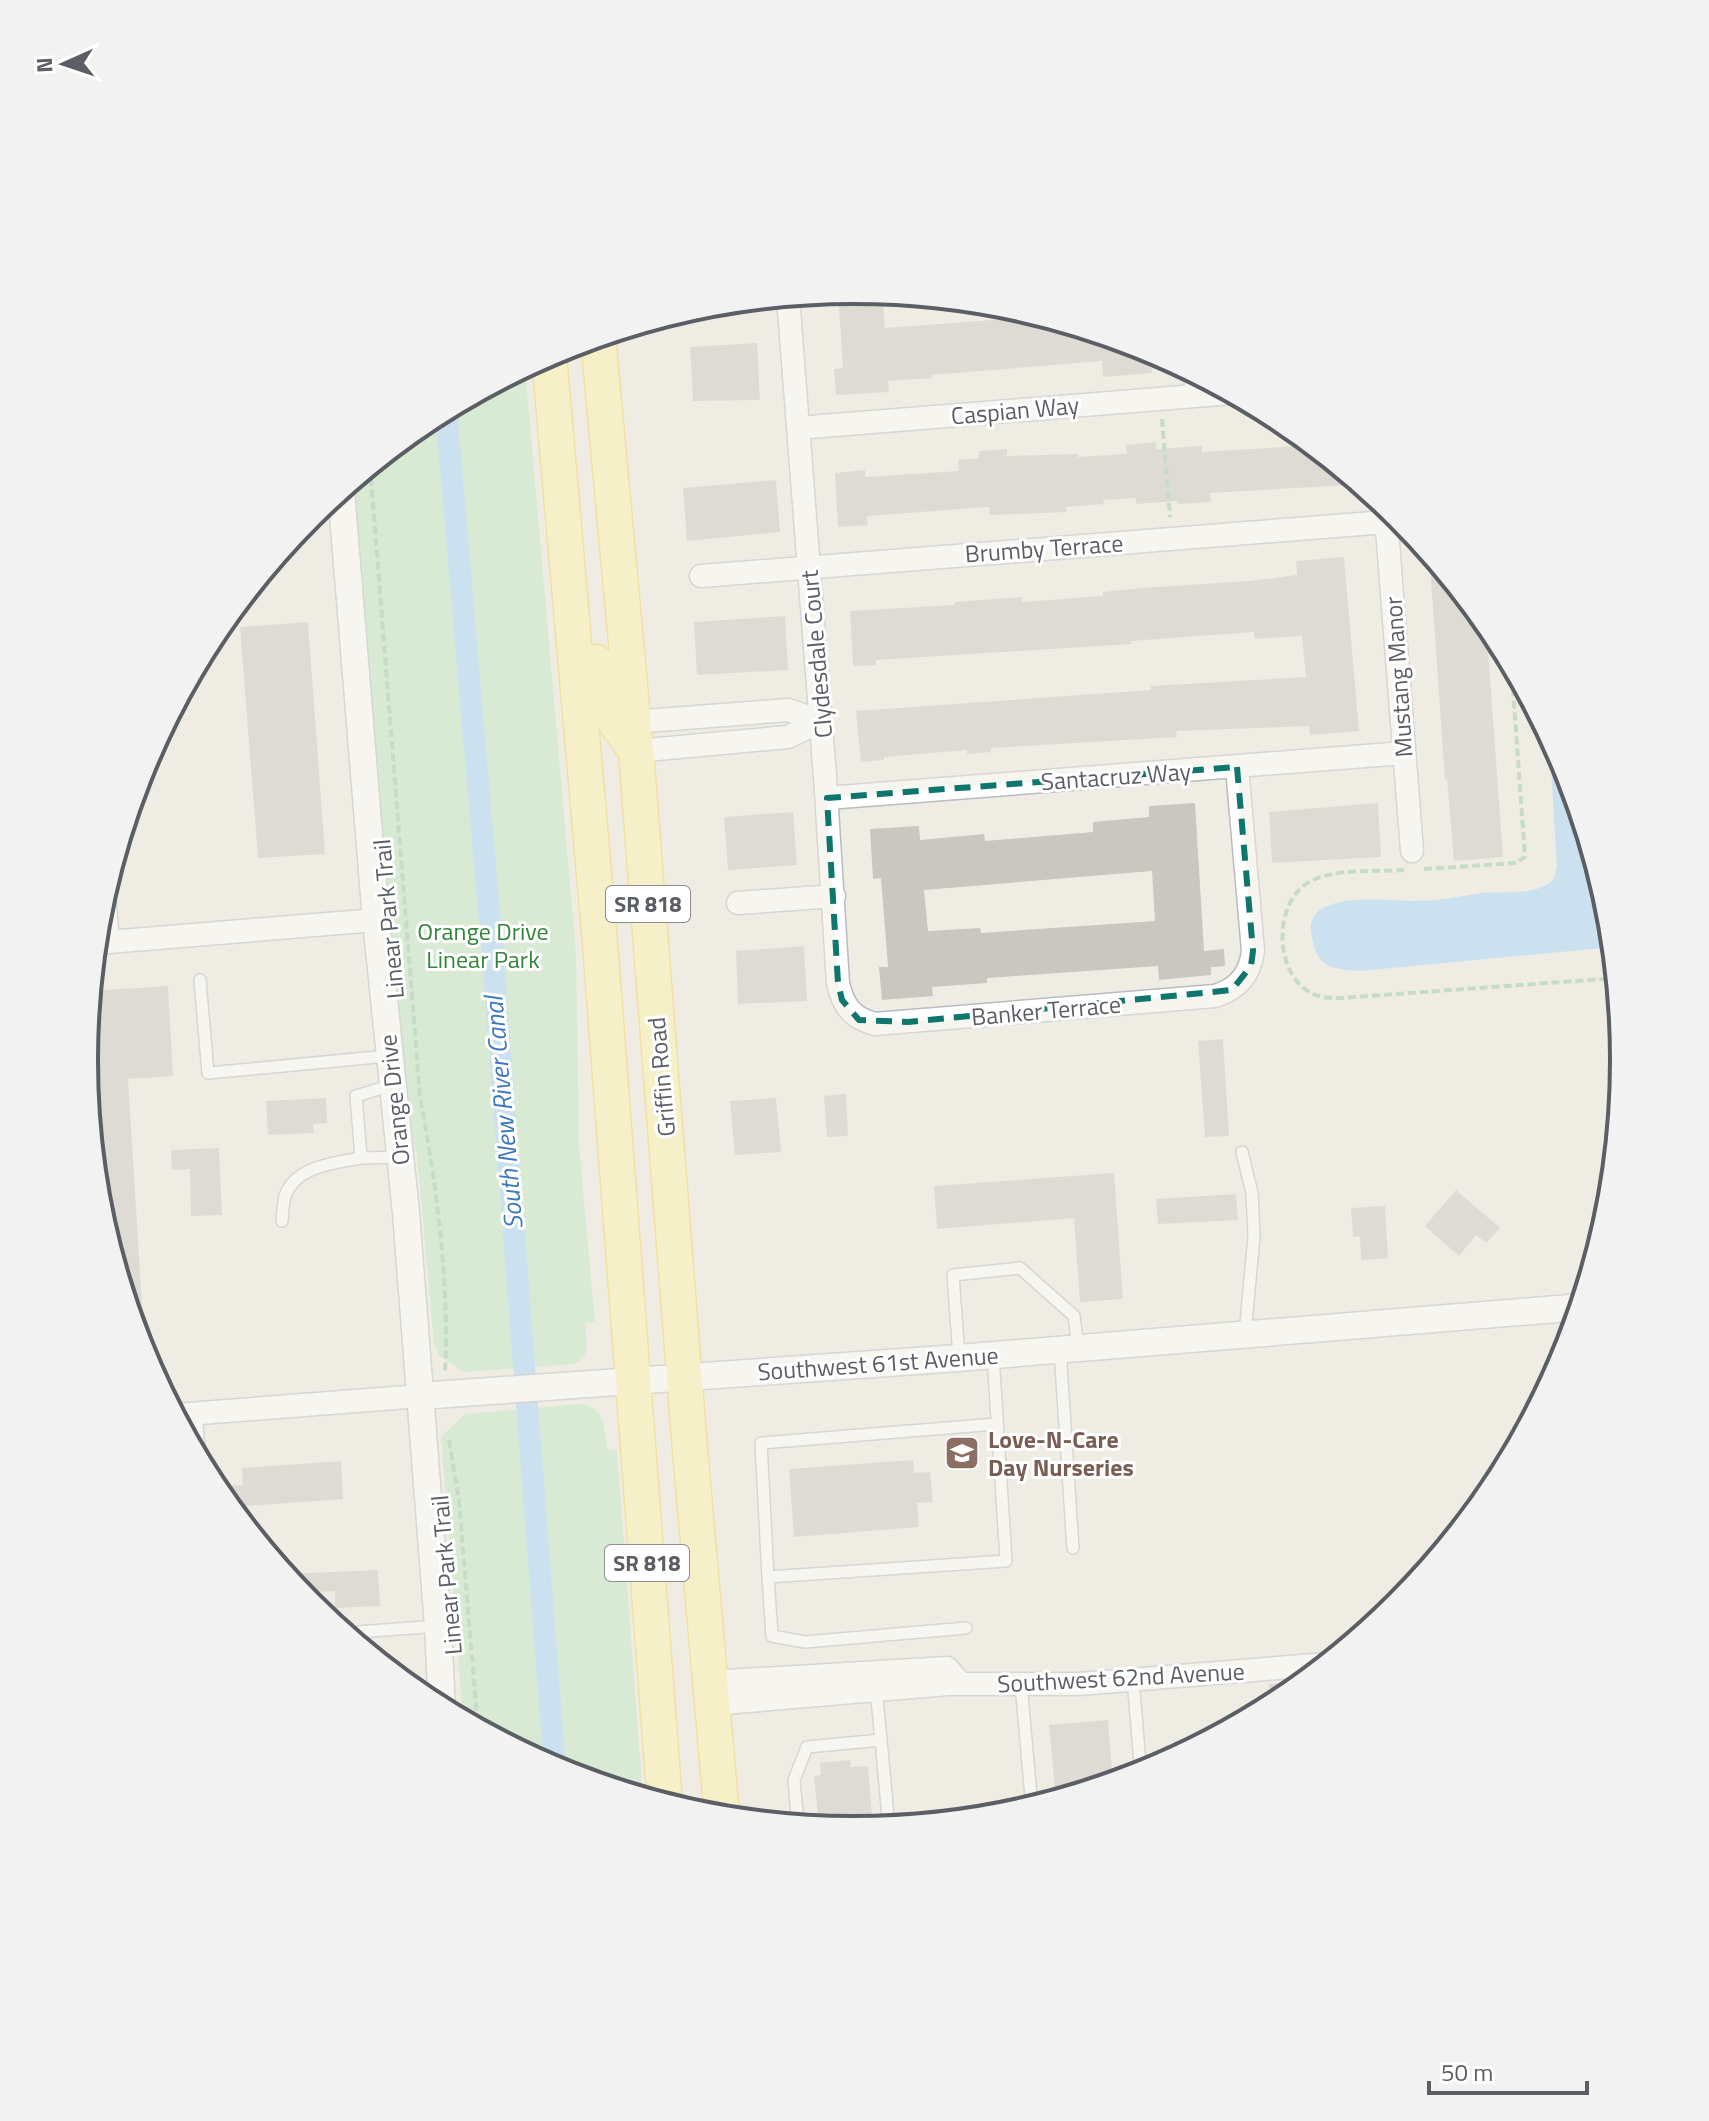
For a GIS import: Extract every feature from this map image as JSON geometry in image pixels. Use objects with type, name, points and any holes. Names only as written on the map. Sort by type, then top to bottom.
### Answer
[{"type":"main road","name":"Griffin Road","points":[[599,349],[634,737],[721,1805]]},
{"type":"main road","name":"SR 818","points":[[550,369],[664,1792]]},
{"type":"main road","points":[[560,473],[578,484],[600,701],[634,737]]},
{"type":"street","name":"Clydesdale Court","points":[[789,307],[827,798],[838,983],[842,1000],[849,1010]]},
{"type":"street","name":"Caspian Way","points":[[798,428],[1193,384]]},
{"type":"street","name":"Orange Drive","points":[[342,505],[376,920],[420,1396],[441,1694]]},
{"type":"street","name":"Brumby Terrace","points":[[701,576],[1376,514]]},
{"type":"street","name":"Mustang Manor","points":[[1386,523],[1415,863]]},
{"type":"street","points":[[634,737],[788,737],[821,721]]},
{"type":"street","name":"Santacruz Way","points":[[827,798],[1404,753]]},
{"type":"street","name":"Banker Terrace","points":[[849,1010],[859,1020],[875,1024],[1215,996],[1232,990],[1251,966],[1253,951],[1237,767]]},
{"type":"street","points":[[738,903],[834,896]]},
{"type":"street","points":[[108,942],[376,920]]},
{"type":"street","name":"Southwest 61st Avenue","points":[[186,1415],[959,1358],[1569,1308]]},
{"type":"street","name":"Southwest 62nd Avenue","points":[[711,1693],[1133,1679],[1309,1665]]},
{"type":"street","name":"Southwest 62nd Avenue","points":[[711,1693],[947,1668],[961,1684]]},
{"type":"lane","points":[[200,980],[208,1073],[388,1056]]},
{"type":"lane","points":[[361,1158],[356,1096],[392,1085]]},
{"type":"lane","points":[[1242,1152],[1252,1193],[1254,1236],[1245,1335]]},
{"type":"lane","points":[[282,1221],[285,1195],[298,1177],[323,1165],[361,1158],[400,1157]]},
{"type":"lane","points":[[959,1358],[953,1275],[1020,1268],[1074,1316],[1069,1349],[1073,1548]]},
{"type":"lane","points":[[768,1577],[1006,1561],[993,1355]]},
{"type":"lane","points":[[966,1628],[805,1642],[772,1636],[761,1443],[996,1424]]},
{"type":"lane","points":[[359,1632],[438,1626]]},
{"type":"lane","points":[[1133,1679],[1140,1761]]},
{"type":"lane","points":[[1021,1684],[1031,1795]]},
{"type":"lane","points":[[876,1689],[888,1816]]},
{"type":"lane","points":[[797,1814],[794,1780],[807,1747],[881,1740]]},
{"type":"path","points":[[1162,412],[1170,517]]},
{"type":"path","name":"Linear Park Trail","points":[[371,479],[420,1097],[432,1158],[445,1304],[445,1367]]},
{"type":"path","points":[[1513,688],[1525,857],[1516,863],[1415,863],[1313,880],[1291,898],[1285,911],[1285,957],[1299,983],[1309,992],[1323,997],[1606,979]]},
{"type":"path","name":"Linear Park Trail","points":[[448,1430],[459,1501],[477,1717]]},
{"type":"highlighted area","points":[[1237,767],[1253,951],[1251,966],[1232,990],[908,1022],[859,1020],[842,1000],[838,983],[827,798]]},
{"type":"green space","name":"Orange Drive Linear Park","points":[[526,379],[576,952],[579,1145],[595,1322],[585,1323],[587,1346],[584,1358],[574,1364],[463,1372],[440,1356],[434,1345],[417,1156],[396,1024],[354,494],[434,431]]},
{"type":"green space","points":[[580,1404],[599,1414],[607,1450],[617,1450],[642,1786],[565,1759],[462,1707],[441,1437],[465,1414]]},
{"type":"water","points":[[1551,766],[1571,817],[1585,865],[1602,948],[1360,971],[1331,967],[1320,959],[1313,943],[1313,918],[1335,903],[1370,899],[1425,901],[1526,891],[1551,881],[1557,867]]},
{"type":"building","points":[[854,304],[883,305],[885,328],[1002,319],[1050,330],[1144,362],[1151,365],[1152,373],[1103,377],[1102,361],[931,375],[932,378],[888,381],[889,392],[836,395],[834,369],[843,368],[839,305]]},
{"type":"building","points":[[757,343],[760,400],[693,401],[690,347]]},
{"type":"building","points":[[1156,442],[1156,449],[1202,446],[1202,452],[1296,446],[1345,485],[1210,493],[1211,502],[1136,504],[1136,498],[1103,500],[1104,504],[1066,507],[1067,512],[989,515],[989,507],[867,516],[868,525],[838,527],[835,473],[865,470],[865,477],[959,471],[958,460],[979,458],[979,451],[1007,449],[1007,456],[1077,454],[1078,457],[1127,454],[1126,445]]},
{"type":"building","points":[[776,480],[780,532],[687,541],[683,488]]},
{"type":"building","points":[[1344,557],[1359,731],[1310,735],[1309,726],[1176,731],[1177,737],[991,748],[991,752],[967,754],[967,750],[861,762],[856,711],[1151,690],[1151,686],[1306,677],[1302,636],[1255,639],[1254,632],[1131,641],[1131,644],[876,660],[876,665],[853,666],[850,611],[955,605],[955,602],[1022,597],[1022,602],[1103,596],[1103,592],[1249,581],[1297,575],[1296,561]]},
{"type":"building","points":[[1430,571],[1488,646],[1503,857],[1454,861]]},
{"type":"building","points":[[785,616],[788,670],[697,675],[694,622]]},
{"type":"building","points":[[308,622],[325,854],[258,858],[240,627]]},
{"type":"building","points":[[1195,803],[1204,951],[1224,949],[1225,966],[1211,967],[1211,975],[1159,980],[1158,966],[987,978],[987,983],[932,987],[933,996],[882,1000],[879,967],[888,967],[881,878],[873,879],[870,829],[919,826],[920,840],[984,834],[985,841],[1093,832],[1093,822],[1149,817],[1149,806]],"holes":[[[1152,871],[1155,921],[981,933],[980,928],[928,931],[924,890]]]},
{"type":"building","points":[[1378,803],[1381,857],[1272,863],[1269,812]]},
{"type":"building","points":[[793,812],[797,865],[728,870],[724,817]]},
{"type":"building","points":[[804,946],[807,1001],[738,1004],[736,951]]},
{"type":"building","points":[[168,986],[173,1076],[128,1079],[143,1316],[124,1256],[105,1165],[98,1060],[102,990]]},
{"type":"building","points":[[1223,1039],[1229,1136],[1205,1137],[1198,1041]]},
{"type":"building","points":[[846,1094],[848,1136],[827,1137],[824,1096]]},
{"type":"building","points":[[326,1098],[327,1123],[313,1124],[314,1133],[268,1135],[266,1101]]},
{"type":"building","points":[[776,1098],[781,1152],[735,1155],[730,1101]]},
{"type":"building","points":[[219,1148],[222,1215],[191,1216],[190,1169],[172,1170],[171,1150]]},
{"type":"building","points":[[1114,1173],[1123,1299],[1080,1302],[1074,1218],[937,1229],[934,1186]]},
{"type":"building","points":[[1456,1190],[1500,1228],[1486,1243],[1476,1235],[1459,1256],[1425,1226]]},
{"type":"building","points":[[1236,1194],[1238,1220],[1158,1224],[1156,1199]]},
{"type":"building","points":[[1385,1206],[1388,1258],[1361,1260],[1360,1237],[1353,1237],[1351,1208]]},
{"type":"building","points":[[913,1460],[914,1473],[930,1472],[933,1502],[917,1503],[919,1527],[794,1537],[789,1469]]},
{"type":"building","points":[[341,1461],[343,1499],[243,1506],[232,1491],[232,1485],[243,1485],[242,1468]]},
{"type":"building","points":[[378,1570],[380,1606],[335,1608],[335,1591],[317,1592],[300,1573]]},
{"type":"building","points":[[1284,1683],[1270,1693],[1269,1684]]},
{"type":"building","points":[[1108,1720],[1112,1771],[1055,1790],[1049,1725]]},
{"type":"building","points":[[850,1760],[851,1767],[868,1766],[872,1816],[818,1816],[814,1776],[821,1775],[820,1763]]},
{"type":"waterway","name":"South New River Canal","points":[[447,423],[492,948],[554,1754]]},
{"type":"place","name":"Love-N-Care Day Nurseries","points":[[962,1453]]}]
